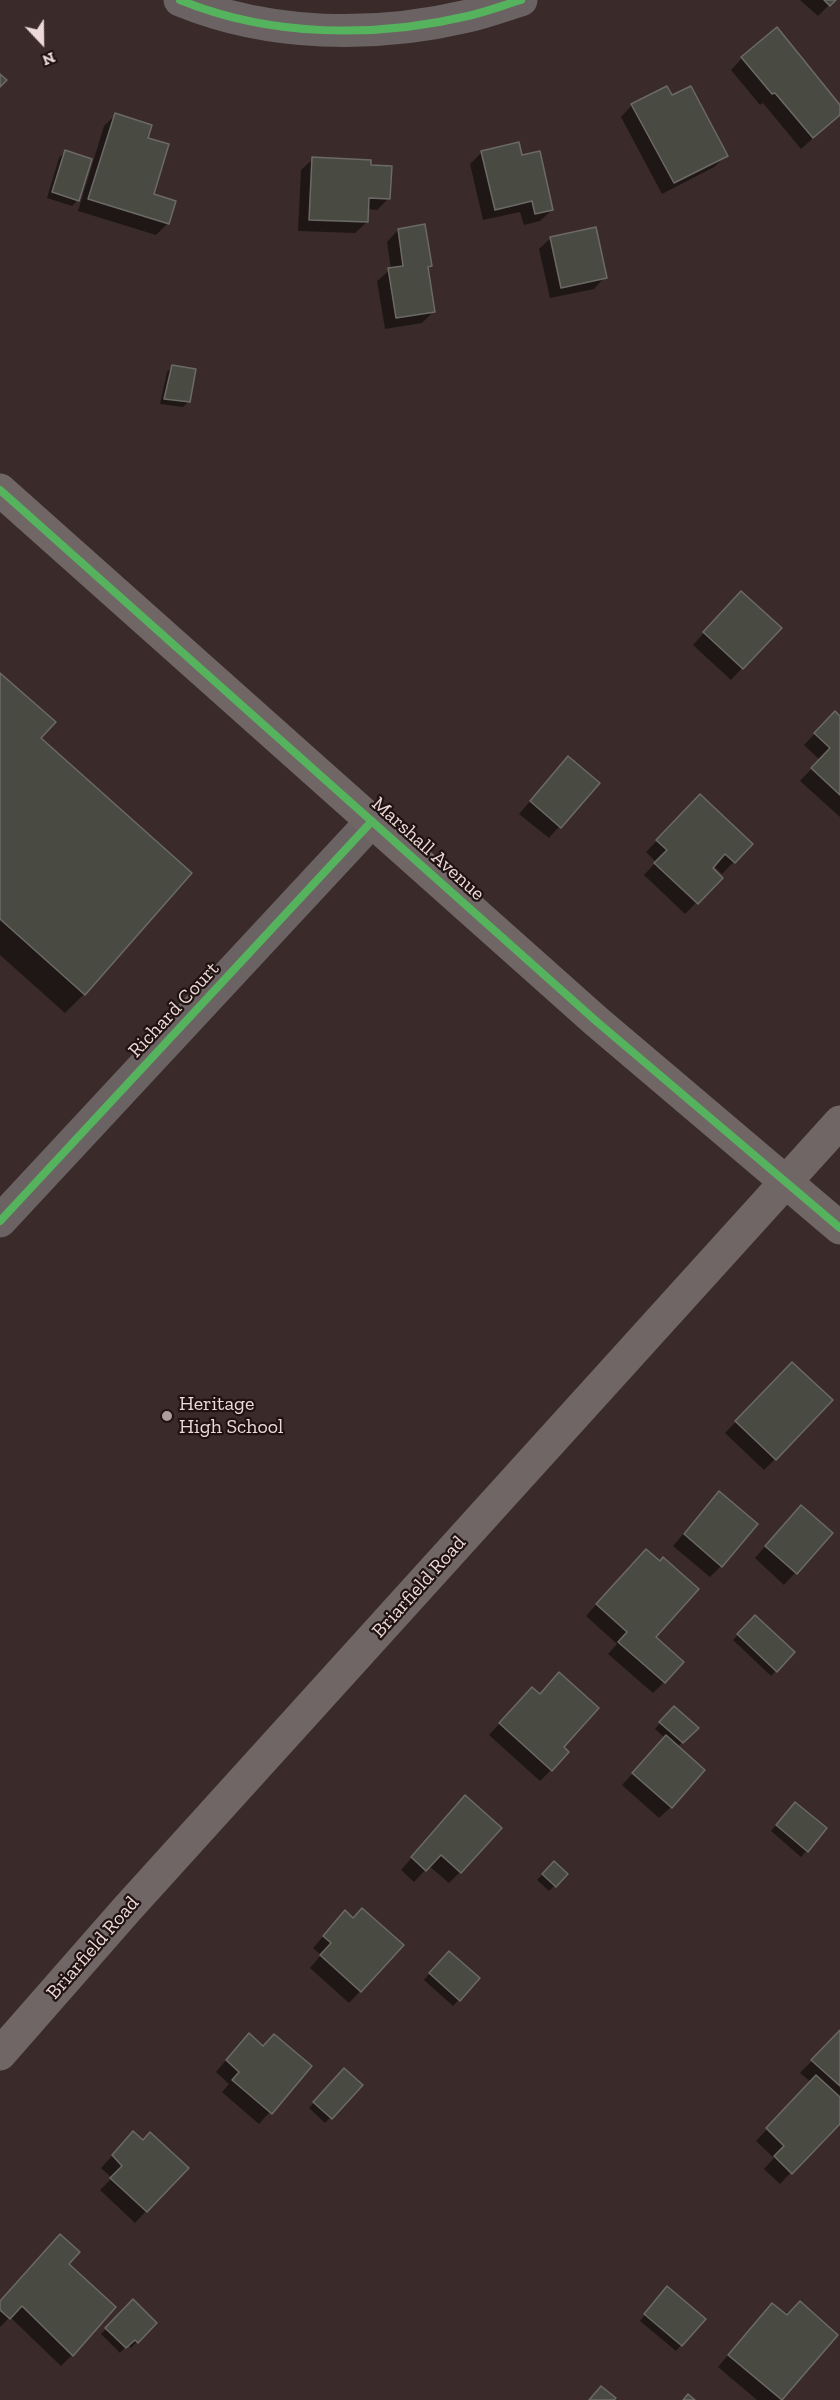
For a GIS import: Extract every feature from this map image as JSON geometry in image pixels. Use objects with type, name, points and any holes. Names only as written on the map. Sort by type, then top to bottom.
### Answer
[{"type":"main road","name":"Marshall Avenue","points":[[0,489],[596,1021],[840,1228]]},
{"type":"main road","name":"Briarfield Road","points":[[0,2054],[135,1900],[840,1122]]},
{"type":"street","points":[[180,0],[249,20],[289,27],[350,32],[410,27],[457,18],[521,0]]},
{"type":"street","name":"Richard Court","points":[[0,1221],[372,821]]},
{"type":"building","points":[[824,0],[836,0],[830,6]]},
{"type":"building","points":[[777,27],[840,105],[840,115],[813,138],[741,57]]},
{"type":"building","points":[[0,74],[7,80],[0,87]]},
{"type":"building","points":[[667,86],[672,95],[691,86],[728,156],[674,183],[631,104]]},
{"type":"building","points":[[115,113],[152,125],[148,138],[169,144],[154,194],[176,201],[169,224],[88,199]]},
{"type":"building","points":[[519,142],[522,155],[540,151],[553,210],[535,214],[532,201],[495,210],[481,151]]},
{"type":"building","points":[[65,150],[92,159],[79,201],[52,192]]},
{"type":"building","points":[[312,157],[371,160],[371,165],[392,166],[390,199],[369,198],[368,222],[309,220]]},
{"type":"building","points":[[425,224],[432,266],[428,267],[435,312],[396,318],[388,268],[403,266],[398,229]]},
{"type":"building","points":[[596,227],[607,278],[561,288],[550,237]]},
{"type":"building","points":[[172,365],[196,369],[190,402],[164,399]]},
{"type":"building","points":[[741,591],[782,628],[743,669],[703,632]]},
{"type":"building","points":[[0,673],[56,722],[41,738],[192,873],[85,995],[0,919]]},
{"type":"building","points":[[835,711],[840,716],[840,795],[811,768],[830,748],[814,733]]},
{"type":"building","points":[[568,756],[600,783],[561,828],[530,801]]},
{"type":"building","points":[[700,794],[753,844],[735,863],[725,854],[713,868],[723,878],[698,904],[654,863],[667,850],[656,840]]},
{"type":"building","points":[[792,1362],[833,1400],[776,1460],[735,1421]]},
{"type":"building","points":[[719,1491],[758,1524],[722,1567],[684,1534]]},
{"type":"building","points":[[801,1505],[833,1533],[797,1574],[765,1546]]},
{"type":"building","points":[[646,1549],[660,1561],[663,1557],[699,1589],[656,1637],[684,1662],[665,1683],[618,1642],[627,1632],[596,1604]]},
{"type":"building","points":[[755,1615],[795,1652],[777,1672],[737,1634]]},
{"type":"building","points":[[559,1672],[599,1708],[564,1747],[569,1752],[552,1771],[499,1723],[532,1687],[540,1694]]},
{"type":"building","points":[[674,1706],[699,1728],[683,1743],[659,1722]]},
{"type":"building","points":[[666,1735],[705,1770],[672,1808],[632,1773]]},
{"type":"building","points":[[465,1795],[502,1828],[461,1873],[441,1855],[426,1871],[411,1857]]},
{"type":"building","points":[[795,1802],[827,1828],[808,1852],[776,1825]]},
{"type":"building","points":[[554,1861],[568,1874],[556,1887],[542,1874]]},
{"type":"building","points":[[362,1908],[404,1945],[361,1992],[320,1955],[331,1943],[323,1936],[345,1910],[353,1918]]},
{"type":"building","points":[[449,1951],[480,1978],[460,2001],[429,1973]]},
{"type":"building","points":[[840,2030],[840,2086],[811,2060]]},
{"type":"building","points":[[249,2033],[263,2046],[274,2034],[312,2066],[272,2114],[232,2080],[239,2072],[226,2060]]},
{"type":"building","points":[[344,2068],[363,2085],[332,2119],[313,2102]]},
{"type":"building","points":[[816,2075],[840,2097],[840,2124],[792,2174],[774,2156],[784,2146],[766,2128]]},
{"type":"building","points":[[133,2131],[143,2140],[150,2132],[189,2168],[147,2212],[110,2178],[122,2166],[112,2155]]},
{"type":"building","points":[[60,2234],[80,2252],[69,2264],[116,2307],[73,2356],[22,2306],[10,2319],[0,2310],[0,2301]]},
{"type":"building","points":[[667,2286],[706,2319],[682,2346],[644,2314]]},
{"type":"building","points":[[133,2299],[157,2323],[138,2343],[135,2340],[126,2348],[105,2328]]},
{"type":"building","points":[[800,2301],[838,2335],[782,2400],[728,2355],[772,2303],[787,2315]]},
{"type":"building","points":[[601,2386],[616,2398],[614,2400],[589,2400]]},
{"type":"building","points":[[688,2394],[695,2400],[683,2400]]},
{"type":"cycle path","points":[[180,0],[250,21],[323,30],[396,28],[433,23],[475,14],[521,0]]},
{"type":"cycle path","points":[[0,490],[596,1021],[840,1228]]},
{"type":"cycle path","points":[[0,1221],[372,821]]},
{"type":"place","name":"Heritage High School","points":[[167,1416]]}]
